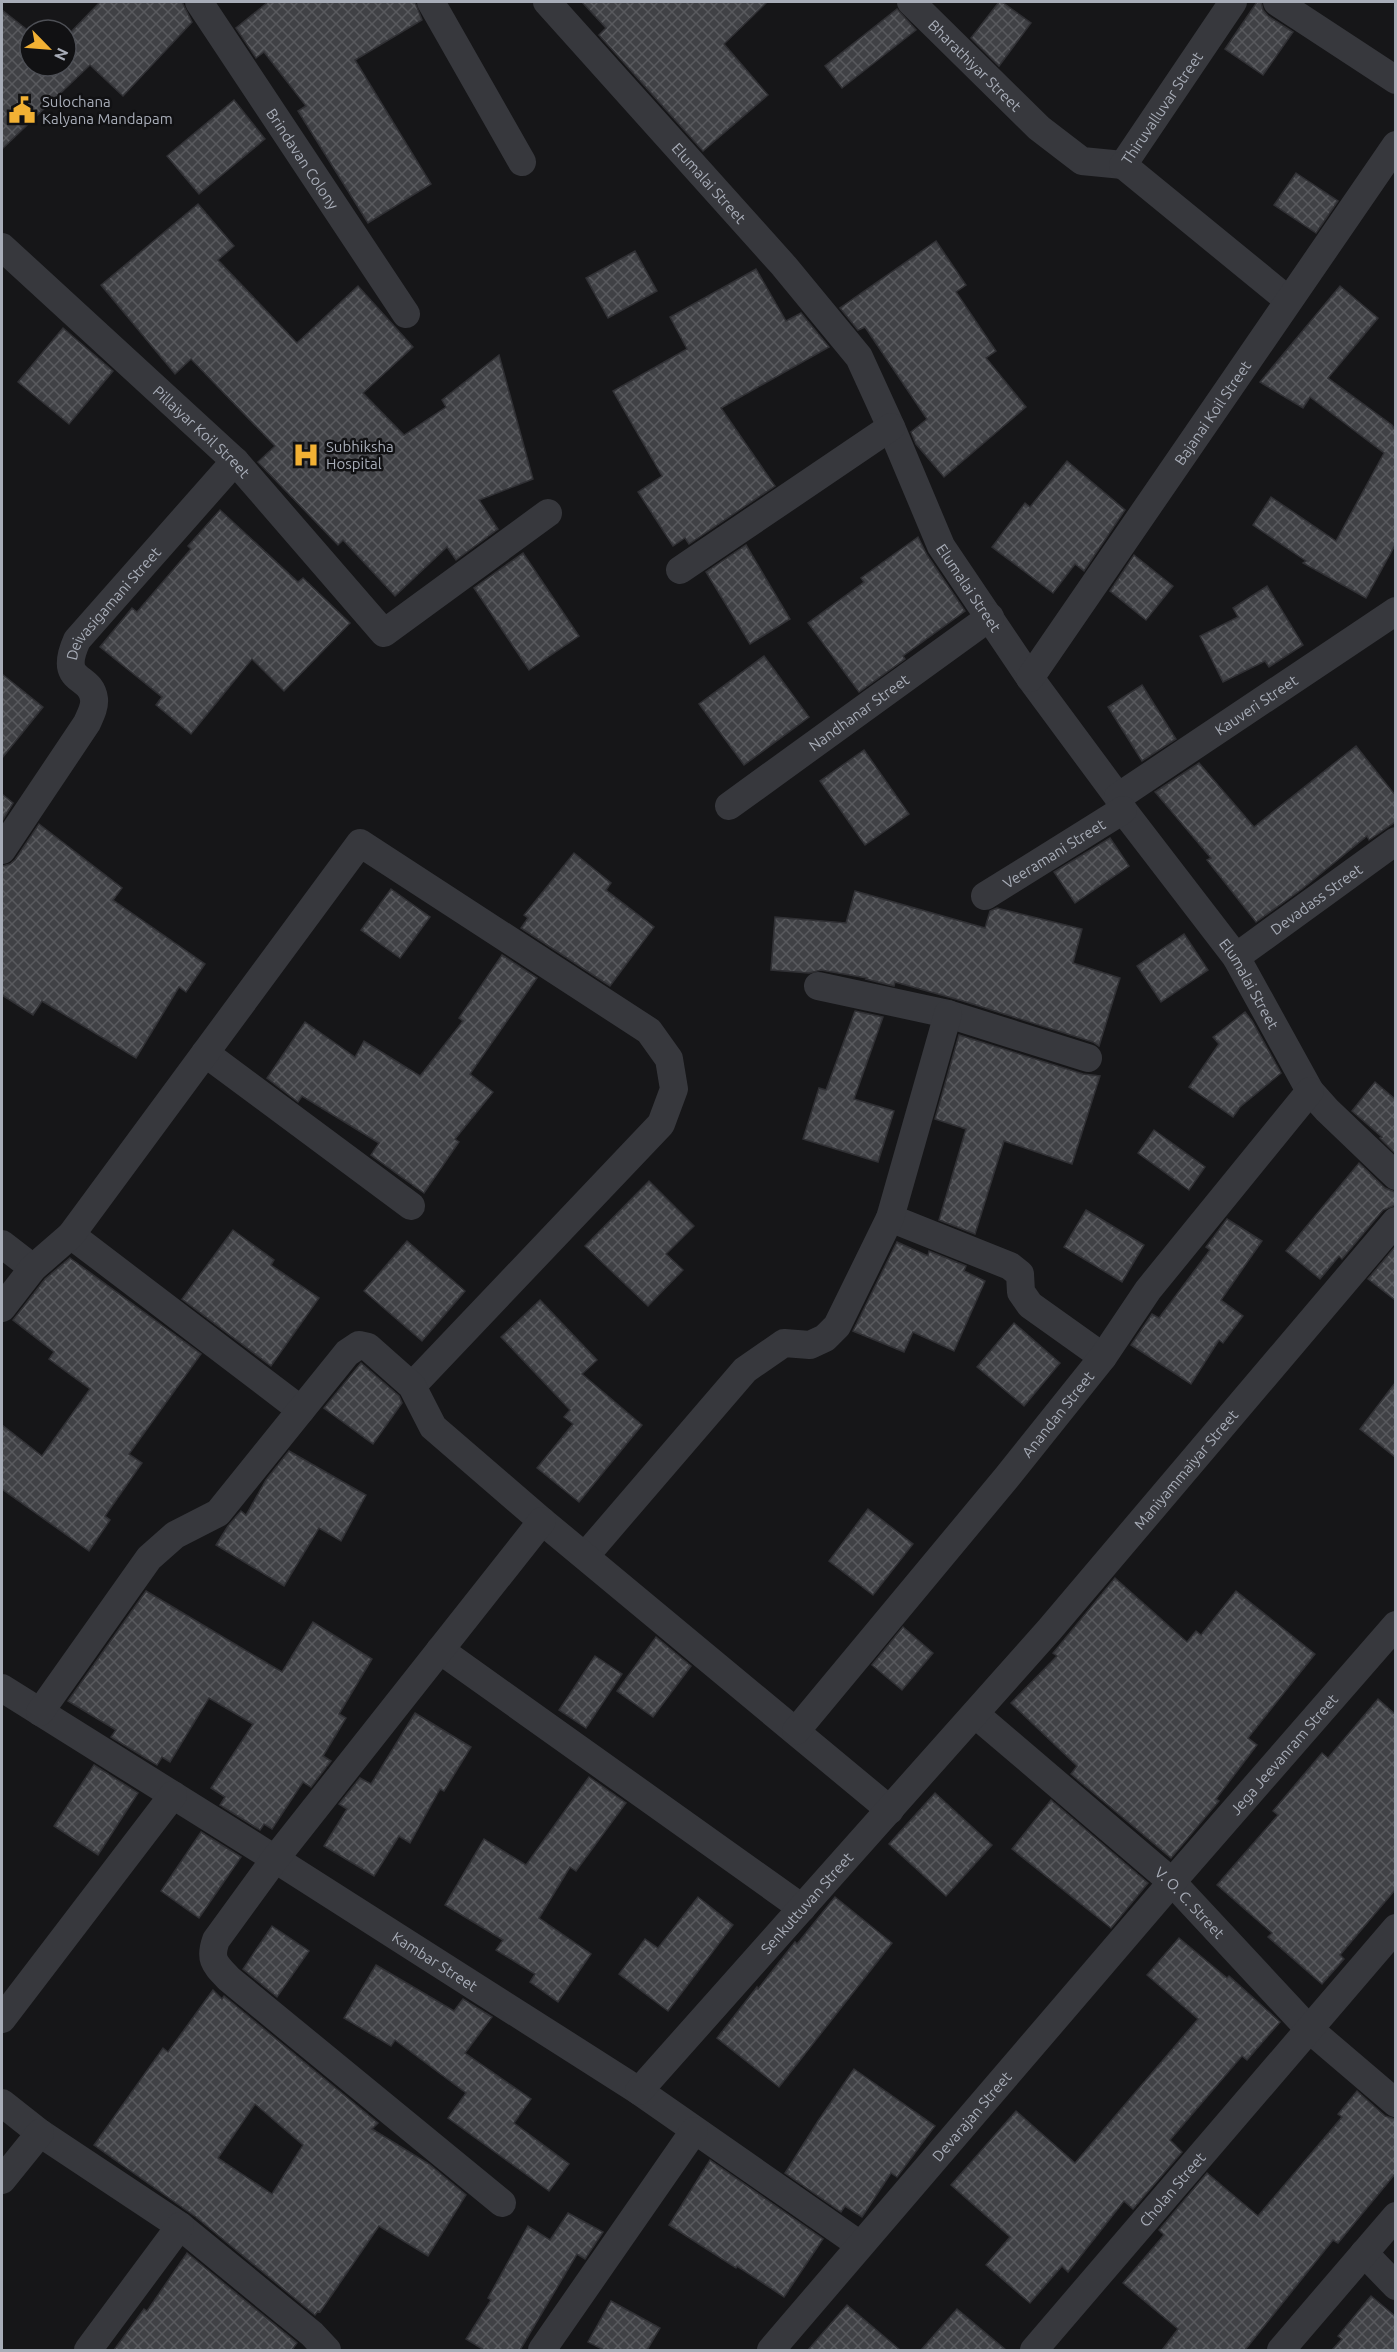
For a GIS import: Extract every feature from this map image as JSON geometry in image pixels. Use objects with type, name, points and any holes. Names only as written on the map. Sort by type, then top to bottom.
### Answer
[{"type":"street","name":"Brindavan Colony","points":[[199,2],[406,314]]},
{"type":"street","points":[[431,2],[522,162]]},
{"type":"street","name":"Elumalai Street","points":[[547,2],[784,266],[859,357],[941,546],[1030,678],[1236,957],[1310,1091],[1395,1176]]},
{"type":"street","name":"Bharathiyar Street","points":[[911,2],[1039,128]]},
{"type":"street","name":"Thiruvalluvar Street","points":[[1039,128],[1082,161],[1123,165],[1233,2]]},
{"type":"street","points":[[1277,2],[1395,80]]},
{"type":"street","name":"Bajanai Koil Street","points":[[1030,678],[1395,145]]},
{"type":"street","points":[[1123,165],[1288,300]]},
{"type":"street","name":"Pillaiyar Koil Street","points":[[2,247],[235,461],[384,633],[548,513]]},
{"type":"street","points":[[680,570],[891,427]]},
{"type":"street","name":"Deivasigamani Street","points":[[2,850],[87,723],[92,710],[94,699],[91,691],[74,674],[70,665],[78,640],[235,461]]},
{"type":"street","name":"Kauveri Street","points":[[1121,803],[1395,611]]},
{"type":"street","name":"Nandhanar Street","points":[[729,806],[990,617]]},
{"type":"street","name":"Veeramani Street","points":[[985,896],[1121,803]]},
{"type":"street","name":"Devadass Street","points":[[1236,957],[1395,841]]},
{"type":"street","points":[[2,1308],[33,1268],[71,1235],[360,843],[649,1031],[669,1059],[674,1089],[661,1124],[412,1386]]},
{"type":"street","points":[[818,986],[948,1014],[1088,1058]]},
{"type":"street","points":[[586,1555],[745,1370],[784,1343],[810,1345],[825,1338],[837,1326],[890,1218],[948,1014]]},
{"type":"street","points":[[205,1053],[411,1206]]},
{"type":"street","name":"Anandan Street","points":[[796,1731],[1103,1357],[1148,1290],[1310,1091]]},
{"type":"street","points":[[890,1218],[1010,1266],[1020,1274],[1021,1292],[1030,1305],[1103,1357]]},
{"type":"street","name":"Maniyammaiyar Street","points":[[975,1714],[1395,1223]]},
{"type":"street","points":[[71,1235],[301,1410]]},
{"type":"street","points":[[2,1244],[33,1268]]},
{"type":"street","points":[[40,1712],[149,1558],[175,1535],[218,1513],[346,1353],[359,1345],[368,1347],[412,1386],[433,1427],[542,1521],[586,1555],[890,1810]]},
{"type":"street","points":[[502,2203],[229,1979],[216,1965],[211,1953],[216,1940],[275,1859],[542,1521]]},
{"type":"street","name":"Jega Jeevanram Street","points":[[1172,1882],[1395,1625]]},
{"type":"street","points":[[440,1650],[802,1908]]},
{"type":"street","name":"Kambar Street","points":[[3,1691],[275,1859],[639,2091],[860,2245]]},
{"type":"street","name":"Senkuttuvan Street","points":[[639,2091],[975,1714]]},
{"type":"street","name":"V. O. C. Street","points":[[975,1714],[1172,1882],[1308,2028],[1395,2103]]},
{"type":"street","points":[[2,2019],[173,1795]]},
{"type":"street","name":"Devarajan Street","points":[[771,2350],[1172,1882]]},
{"type":"street","name":"Cholan Street","points":[[1034,2350],[1395,1928]]},
{"type":"street","points":[[2,2103],[40,2133],[180,2226],[312,2334],[327,2350]]},
{"type":"street","points":[[542,2350],[694,2131]]},
{"type":"street","points":[[2,2181],[40,2133]]},
{"type":"street","points":[[1281,2350],[1395,2216]]},
{"type":"street","points":[[88,2350],[180,2226]]},
{"type":"street","points":[[1364,2253],[1395,2286]]},
{"type":"building","points":[[100,2],[182,2],[192,22],[123,96],[90,65],[78,76],[78,25]]},
{"type":"building","points":[[268,2],[415,2],[422,20],[355,60],[431,184],[368,223],[298,111],[306,106],[264,52],[256,58],[236,28]]},
{"type":"building","points":[[582,2],[767,2],[724,44],[768,95],[703,151],[599,35],[606,28]]},
{"type":"building","points":[[999,2],[1031,23],[999,66],[971,38]]},
{"type":"building","points":[[1257,2],[1261,2],[1268,16],[1293,32],[1263,75],[1225,49]]},
{"type":"building","points":[[897,9],[916,30],[842,88],[825,66]]},
{"type":"building","points":[[2,10],[18,23],[18,78],[76,78],[2,149]]},
{"type":"building","points":[[234,100],[265,139],[199,194],[167,156]]},
{"type":"building","points":[[1296,173],[1338,201],[1316,233],[1274,205]]},
{"type":"building","points":[[198,204],[234,246],[218,260],[297,343],[358,286],[413,347],[363,393],[404,435],[446,407],[442,400],[499,355],[533,479],[479,500],[498,529],[456,560],[447,547],[395,596],[343,540],[338,545],[258,462],[275,446],[191,359],[175,374],[101,285]]},
{"type":"building","points":[[936,241],[966,285],[956,292],[996,351],[986,358],[1026,407],[944,477],[916,444],[911,432],[927,419],[865,327],[858,330],[840,308]]},
{"type":"building","points":[[635,251],[657,291],[608,318],[586,278]]},
{"type":"building","points":[[756,269],[786,321],[801,313],[829,347],[721,408],[775,486],[689,544],[685,538],[673,546],[638,492],[662,476],[613,391],[687,349],[670,317]]},
{"type":"building","points":[[1340,286],[1378,318],[1328,378],[1392,425],[1395,430],[1395,545],[1366,598],[1303,563],[1306,561],[1253,525],[1271,497],[1336,541],[1384,453],[1310,397],[1303,408],[1260,382]]},
{"type":"building","points":[[63,328],[113,371],[69,424],[18,382]]},
{"type":"building","points":[[1067,461],[1125,510],[1084,571],[1075,564],[1053,593],[992,547],[1025,503],[1030,507]]},
{"type":"building","points":[[220,510],[298,582],[303,578],[350,623],[284,691],[252,659],[191,734],[156,705],[162,697],[100,647],[132,608],[137,612],[191,549],[188,546]]},
{"type":"building","points":[[918,537],[927,555],[965,611],[903,656],[905,659],[859,692],[808,623],[864,582],[861,578]]},
{"type":"building","points":[[746,545],[790,619],[750,644],[706,572]]},
{"type":"building","points":[[523,553],[579,636],[529,670],[474,588]]},
{"type":"building","points":[[1134,555],[1173,586],[1146,620],[1110,591]]},
{"type":"building","points":[[1267,586],[1303,645],[1269,667],[1265,661],[1223,682],[1200,636],[1238,617],[1233,608]]},
{"type":"building","points":[[764,656],[809,717],[744,765],[699,704]]},
{"type":"building","points":[[2,674],[43,707],[2,758]]},
{"type":"building","points":[[1142,685],[1176,739],[1142,761],[1108,707]]},
{"type":"building","points":[[1356,746],[1395,795],[1395,822],[1369,840],[1367,836],[1302,889],[1256,922],[1207,860],[1211,858],[1155,792],[1199,763],[1254,827]]},
{"type":"building","points":[[864,750],[909,814],[865,845],[820,781]]},
{"type":"building","points":[[2,794],[13,803],[2,821]]},
{"type":"building","points":[[39,824],[122,888],[113,900],[205,964],[186,992],[179,987],[136,1058],[42,1001],[33,1015],[2,995],[2,866],[15,860]]},
{"type":"building","points":[[1110,838],[1129,866],[1075,903],[1054,872]]},
{"type":"building","points":[[574,853],[611,883],[606,890],[654,927],[610,986],[521,928],[528,918],[524,915]]},
{"type":"building","points":[[391,889],[430,917],[400,958],[361,930]]},
{"type":"building","points":[[855,891],[985,928],[990,911],[997,908],[1082,929],[1073,963],[1120,978],[1099,1046],[1093,1042],[963,1001],[895,982],[894,986],[867,978],[821,970],[809,973],[771,970],[775,917],[846,923]]},
{"type":"building","points":[[1184,934],[1208,970],[1161,1002],[1137,966]]},
{"type":"building","points":[[502,955],[537,978],[470,1074],[493,1092],[455,1139],[459,1142],[424,1193],[371,1155],[379,1143],[302,1096],[298,1102],[267,1078],[305,1022],[355,1057],[364,1041],[420,1076],[463,1021],[459,1018]]},
{"type":"building","points":[[855,1011],[883,1017],[854,1099],[894,1111],[878,1162],[803,1139],[819,1088],[826,1090]]},
{"type":"building","points":[[1245,1012],[1281,1073],[1240,1107],[1233,1117],[1189,1087],[1219,1044],[1213,1037]]},
{"type":"building","points":[[959,1035],[1083,1074],[1100,1076],[1072,1164],[1004,1141],[975,1234],[939,1220],[966,1129],[935,1119]]},
{"type":"building","points":[[1375,1082],[1395,1099],[1395,1153],[1380,1138],[1382,1137],[1352,1111]]},
{"type":"building","points":[[1154,1130],[1205,1167],[1189,1190],[1138,1153]]},
{"type":"building","points":[[1359,1163],[1385,1188],[1395,1192],[1395,1205],[1383,1210],[1342,1259],[1339,1256],[1320,1279],[1286,1251]]},
{"type":"building","points":[[649,1181],[694,1226],[666,1254],[683,1270],[648,1306],[585,1246]]},
{"type":"building","points":[[1086,1210],[1144,1245],[1122,1282],[1064,1247]]},
{"type":"building","points":[[1227,1219],[1262,1241],[1221,1300],[1243,1316],[1223,1343],[1219,1340],[1191,1384],[1131,1345],[1152,1314],[1159,1318],[1210,1250],[1206,1247]]},
{"type":"building","points":[[233,1230],[274,1260],[271,1265],[319,1298],[271,1366],[182,1299]]},
{"type":"building","points":[[407,1241],[465,1291],[422,1341],[364,1291]]},
{"type":"building","points":[[897,1242],[928,1256],[929,1251],[966,1266],[964,1271],[985,1281],[954,1351],[913,1332],[904,1352],[853,1331]]},
{"type":"building","points":[[1395,1247],[1395,1300],[1368,1279]]},
{"type":"building","points":[[70,1258],[201,1354],[129,1454],[142,1463],[105,1516],[110,1520],[89,1551],[2,1489],[2,1425],[42,1456],[90,1389],[49,1359],[54,1352],[13,1320],[45,1279]]},
{"type":"building","points":[[540,1300],[597,1360],[582,1374],[642,1425],[579,1502],[537,1468],[573,1424],[564,1417],[570,1410],[501,1337]]},
{"type":"building","points":[[1014,1323],[1060,1363],[1024,1406],[977,1367]]},
{"type":"building","points":[[361,1363],[399,1396],[402,1403],[373,1444],[324,1408]]},
{"type":"building","points":[[1395,1383],[1395,1457],[1360,1429]]},
{"type":"building","points":[[289,1451],[366,1495],[341,1541],[319,1528],[284,1586],[216,1545],[241,1511],[246,1515],[266,1480]]},
{"type":"building","points":[[868,1509],[913,1544],[873,1595],[829,1561]]},
{"type":"building","points":[[1115,1578],[1187,1642],[1196,1631],[1201,1635],[1236,1591],[1315,1654],[1248,1738],[1257,1745],[1216,1799],[1219,1801],[1171,1858],[1071,1774],[1077,1766],[1011,1703],[1057,1656],[1053,1653]]},
{"type":"building","points":[[146,1591],[282,1672],[313,1622],[372,1659],[339,1714],[346,1718],[323,1756],[331,1761],[311,1787],[303,1782],[272,1829],[264,1824],[260,1830],[220,1805],[225,1797],[211,1788],[253,1724],[209,1698],[170,1762],[162,1757],[157,1765],[111,1737],[116,1730],[68,1701]]},
{"type":"building","points":[[903,1627],[933,1653],[902,1690],[872,1665]]},
{"type":"building","points":[[656,1637],[691,1666],[653,1717],[617,1691]]},
{"type":"building","points":[[595,1656],[622,1674],[586,1728],[559,1710]]},
{"type":"building","points":[[1378,1699],[1395,1714],[1395,1890],[1340,1955],[1344,1959],[1322,1984],[1268,1937],[1272,1933],[1217,1885],[1278,1815],[1273,1811],[1322,1753],[1328,1758]]},
{"type":"building","points":[[415,1713],[471,1747],[444,1791],[440,1789],[410,1843],[399,1836],[374,1876],[324,1846],[347,1809],[339,1804],[360,1778],[371,1784]]},
{"type":"building","points":[[94,1765],[138,1793],[98,1855],[54,1826]]},
{"type":"building","points":[[589,1777],[626,1803],[576,1871],[570,1867],[539,1918],[591,1954],[558,2002],[530,1982],[535,1974],[496,1950],[503,1940],[445,1905],[484,1839],[526,1865]]},
{"type":"building","points":[[935,1793],[992,1845],[946,1896],[889,1844]]},
{"type":"building","points":[[1051,1800],[1148,1883],[1111,1928],[1012,1849]]},
{"type":"building","points":[[201,1832],[241,1857],[199,1918],[161,1891]]},
{"type":"building","points":[[698,1897],[733,1925],[668,2011],[619,1974],[645,1939],[658,1948]]},
{"type":"building","points":[[835,1897],[892,1943],[779,2087],[717,2038],[757,1987],[758,1989]]},
{"type":"building","points":[[272,1926],[309,1951],[277,1997],[243,1969]]},
{"type":"building","points":[[1179,1938],[1227,1978],[1229,1976],[1280,2022],[1247,2060],[1242,2056],[1170,2140],[1182,2152],[1133,2209],[1124,2201],[1068,2272],[1062,2266],[1030,2303],[986,2265],[1010,2237],[951,2185],[1016,2111],[1075,2163],[1198,2019],[1147,1975]]},
{"type":"building","points":[[376,1965],[454,2011],[463,1999],[492,2017],[465,2053],[531,2099],[514,2123],[569,2164],[549,2191],[448,2118],[466,2093],[395,2040],[391,2046],[344,2018]]},
{"type":"building","points":[[213,1990],[222,1999],[224,1996],[378,2123],[372,2129],[429,2164],[466,2195],[428,2256],[379,2226],[320,2312],[318,2311],[315,2315],[196,2217],[94,2145],[163,2048],[168,2052]],"holes":[[[255,2104],[303,2145],[272,2194],[218,2158]]]},
{"type":"building","points":[[854,2069],[935,2126],[897,2177],[891,2173],[862,2217],[845,2206],[841,2212],[785,2173]]},
{"type":"building","points":[[1357,2091],[1385,2116],[1395,2119],[1395,2174],[1338,2243],[1333,2240],[1245,2350],[1162,2350],[1178,2329],[1123,2283],[1164,2235],[1159,2230],[1207,2173],[1258,2216],[1342,2117],[1338,2114]]},
{"type":"building","points":[[710,2160],[823,2239],[784,2297],[669,2225]]},
{"type":"building","points":[[568,2213],[603,2232],[585,2259],[577,2254],[520,2350],[484,2350],[466,2339],[491,2300],[488,2298],[528,2226],[550,2240]]},
{"type":"building","points":[[187,2253],[297,2343],[292,2350],[114,2350],[144,2309],[147,2311]]},
{"type":"building","points":[[1371,2296],[1395,2316],[1395,2350],[1332,2350],[1342,2339],[1338,2336]]},
{"type":"building","points":[[611,2301],[660,2328],[647,2350],[604,2350],[588,2342]]},
{"type":"building","points":[[847,2305],[900,2350],[808,2350]]},
{"type":"building","points":[[957,2309],[1006,2350],[921,2350]]},
{"type":"place","name":"Sulochana Kalyana Mandapam","points":[[22,110]]},
{"type":"place","name":"Subhiksha Hospital","points":[[306,455]]}]
